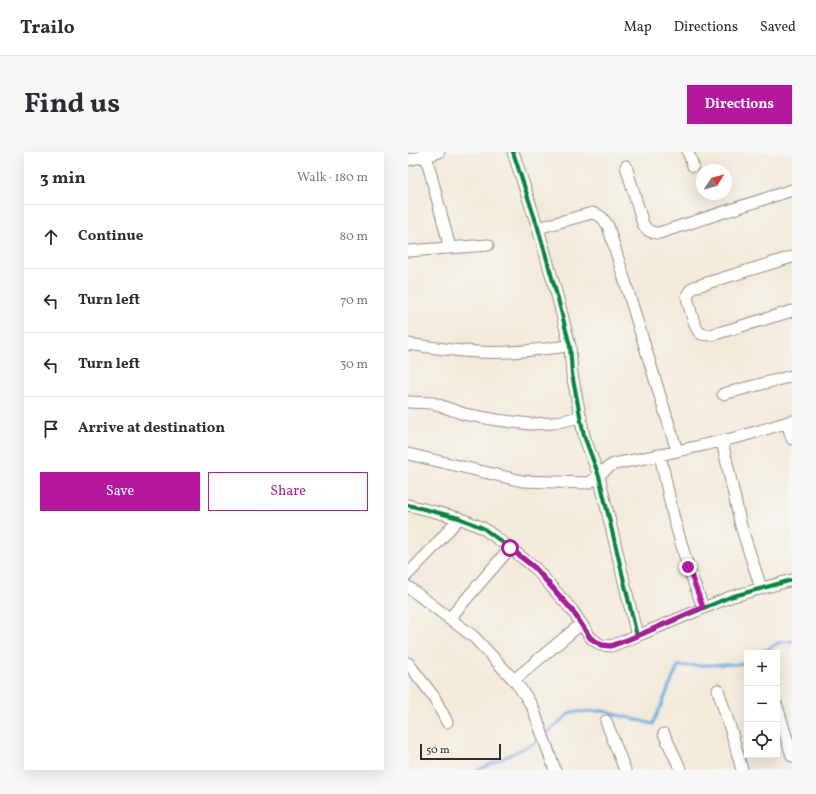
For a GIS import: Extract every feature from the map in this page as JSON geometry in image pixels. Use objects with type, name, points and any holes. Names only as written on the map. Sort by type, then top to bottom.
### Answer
[{"type":"street","points":[[408,160],[425,154],[439,152]]},
{"type":"street","points":[[513,152],[538,228],[558,299],[570,346],[572,374],[584,436],[599,476],[637,636]]},
{"type":"street","points":[[688,152],[693,166]]},
{"type":"street","points":[[425,154],[450,248]]},
{"type":"street","points":[[626,166],[643,224],[649,232],[653,233],[792,190]]},
{"type":"street","points":[[538,228],[592,213],[600,215],[608,226],[677,451]]},
{"type":"street","points":[[408,251],[488,245]]},
{"type":"street","points":[[792,257],[694,287],[690,289],[687,297],[696,328],[704,335],[715,334],[792,311]]},
{"type":"street","points":[[408,344],[479,352],[520,352],[570,346]]},
{"type":"street","points":[[723,394],[792,376]]},
{"type":"street","points":[[408,402],[433,403],[464,414],[530,424],[553,423],[581,417]]},
{"type":"street","points":[[408,454],[522,481],[588,483],[594,481],[604,470],[614,464],[739,437],[789,421],[792,439]]},
{"type":"street","points":[[722,441],[741,526],[761,588]]},
{"type":"street","points":[[660,455],[673,515],[688,567],[703,607]]},
{"type":"street","points":[[408,505],[459,518],[483,528],[535,568],[572,610],[590,638],[602,645],[611,646],[730,597],[792,580]]},
{"type":"street","points":[[408,574],[459,518]]},
{"type":"street","points":[[449,619],[510,548]]},
{"type":"street","points":[[408,587],[474,638],[514,680],[533,708],[555,770]]},
{"type":"street","points":[[514,680],[581,624]]},
{"type":"street","points":[[408,663],[434,697],[447,722]]},
{"type":"street","points":[[718,690],[742,770]]},
{"type":"street","points":[[780,716],[792,756]]},
{"type":"street","points":[[606,721],[625,770]]},
{"type":"street","points":[[664,734],[681,770]]},
{"type":"waterway","points":[[766,650],[778,643],[792,641]]},
{"type":"waterway","points":[[545,735],[571,712],[603,711],[653,724],[678,666],[744,663]]},
{"type":"waterway","points":[[478,770],[541,739]]},
{"type":"cycle path","points":[[513,152],[538,228],[558,299],[570,346],[572,374],[584,436],[599,476],[637,636]]},
{"type":"cycle path","points":[[408,505],[459,518],[483,528],[535,568],[572,610],[591,638],[601,645],[611,646],[730,597],[792,580]]},
{"type":"route","points":[[510,548],[535,568],[572,610],[590,638],[602,645],[611,646],[703,607],[688,567]]}]
